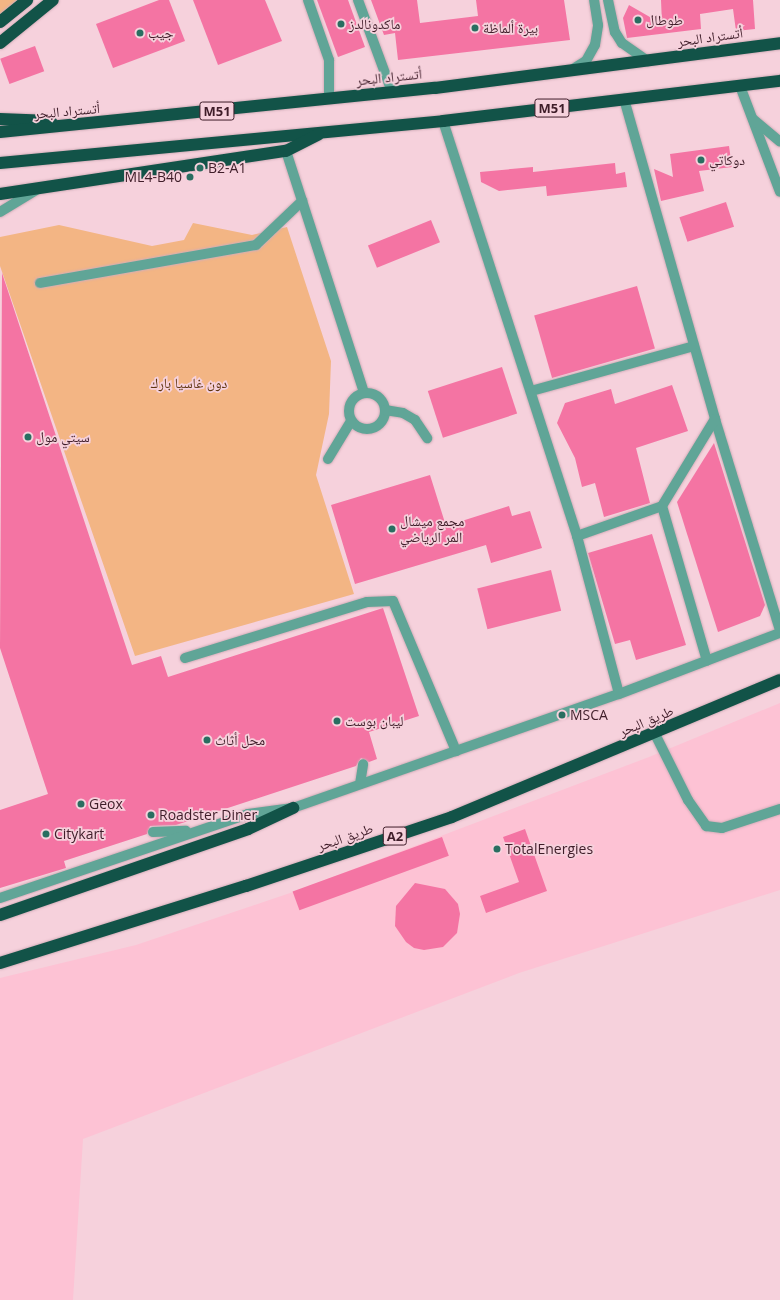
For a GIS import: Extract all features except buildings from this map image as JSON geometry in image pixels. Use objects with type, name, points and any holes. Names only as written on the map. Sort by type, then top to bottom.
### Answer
[{"type":"highway","points":[[0,22],[27,0]]},
{"type":"highway","points":[[0,44],[53,0]]},
{"type":"highway","name":"أتستراد البحر","points":[[0,132],[134,120],[392,92],[570,71],[780,43]]},
{"type":"highway","name":"M51","points":[[0,163],[324,131],[444,121],[780,81]]},
{"type":"highway","points":[[0,112],[40,121]]},
{"type":"highway","points":[[0,119],[40,121],[134,120]]},
{"type":"highway","points":[[0,194],[286,151],[324,131]]},
{"type":"highway","name":"طريق البحر","points":[[0,963],[246,886],[452,817],[655,734],[780,680]]},
{"type":"highway","points":[[0,915],[160,860],[293,808]]},
{"type":"street","points":[[308,0],[329,60],[329,99]]},
{"type":"street","points":[[358,0],[392,92]]},
{"type":"street","points":[[570,71],[586,62],[595,45],[598,25],[594,0]]},
{"type":"street","points":[[608,0],[615,32],[622,43],[648,61]]},
{"type":"street","points":[[740,86],[780,192]]},
{"type":"street","points":[[0,898],[248,814],[293,808],[619,694],[707,661],[780,631],[715,420],[624,99]]},
{"type":"street","points":[[753,119],[780,142]]},
{"type":"street","points":[[444,121],[577,536],[619,694]]},
{"type":"street","points":[[286,151],[364,393]]},
{"type":"street","points":[[0,212],[36,189]]},
{"type":"street","points":[[40,283],[256,245],[302,201]]},
{"type":"street","points":[[531,391],[694,346]]},
{"type":"street","points":[[364,393],[380,399],[385,410],[382,422],[372,429],[360,428],[352,421],[349,410],[354,399],[364,393]]},
{"type":"street","points":[[385,410],[403,412],[415,420],[427,438]]},
{"type":"street","points":[[577,536],[662,506],[715,420]]},
{"type":"street","points":[[328,459],[352,421]]},
{"type":"street","points":[[662,506],[707,661]]},
{"type":"street","points":[[185,658],[367,602],[393,601],[456,751]]},
{"type":"street","points":[[655,734],[688,800],[706,826],[722,828],[780,809]]},
{"type":"street","points":[[360,784],[363,764]]},
{"type":"street","points":[[153,832],[196,831]]},
{"type":"shaded area","points":[[780,703],[780,890],[519,973],[83,1139],[73,1300],[0,1300],[0,978],[136,945],[293,892],[649,757]]},
{"type":"green space","points":[[0,0],[17,0],[0,15]]},
{"type":"green space","name":"دون غاسيا بارك","points":[[193,223],[252,235],[287,227],[331,361],[329,414],[316,475],[354,594],[135,656],[0,266],[0,237],[59,225],[152,246],[184,240]]},
{"type":"place","name":"طوطال","points":[[638,20]]},
{"type":"place","name":"ماكدونالدز","points":[[341,24]]},
{"type":"place","name":"بيرة ألماظة","points":[[475,28]]},
{"type":"place","name":"جيب","points":[[140,33]]},
{"type":"place","name":"دوكاتي","points":[[701,160]]},
{"type":"place","name":"B2-A1","points":[[200,168]]},
{"type":"place","name":"ML4-B40","points":[[190,177]]},
{"type":"place","name":"سيتي مول","points":[[28,437]]},
{"type":"place","name":"مجمع ميشال المر الرياضي","points":[[392,529]]},
{"type":"place","name":"MSCA","points":[[562,715]]},
{"type":"place","name":"ليبان بوست","points":[[337,721]]},
{"type":"place","name":"محل أثاث","points":[[207,740]]},
{"type":"place","name":"Geox","points":[[81,804]]},
{"type":"place","name":"Roadster Diner","points":[[151,815]]},
{"type":"place","name":"Citykart","points":[[46,834]]},
{"type":"place","name":"TotalEnergies","points":[[497,849]]}]
